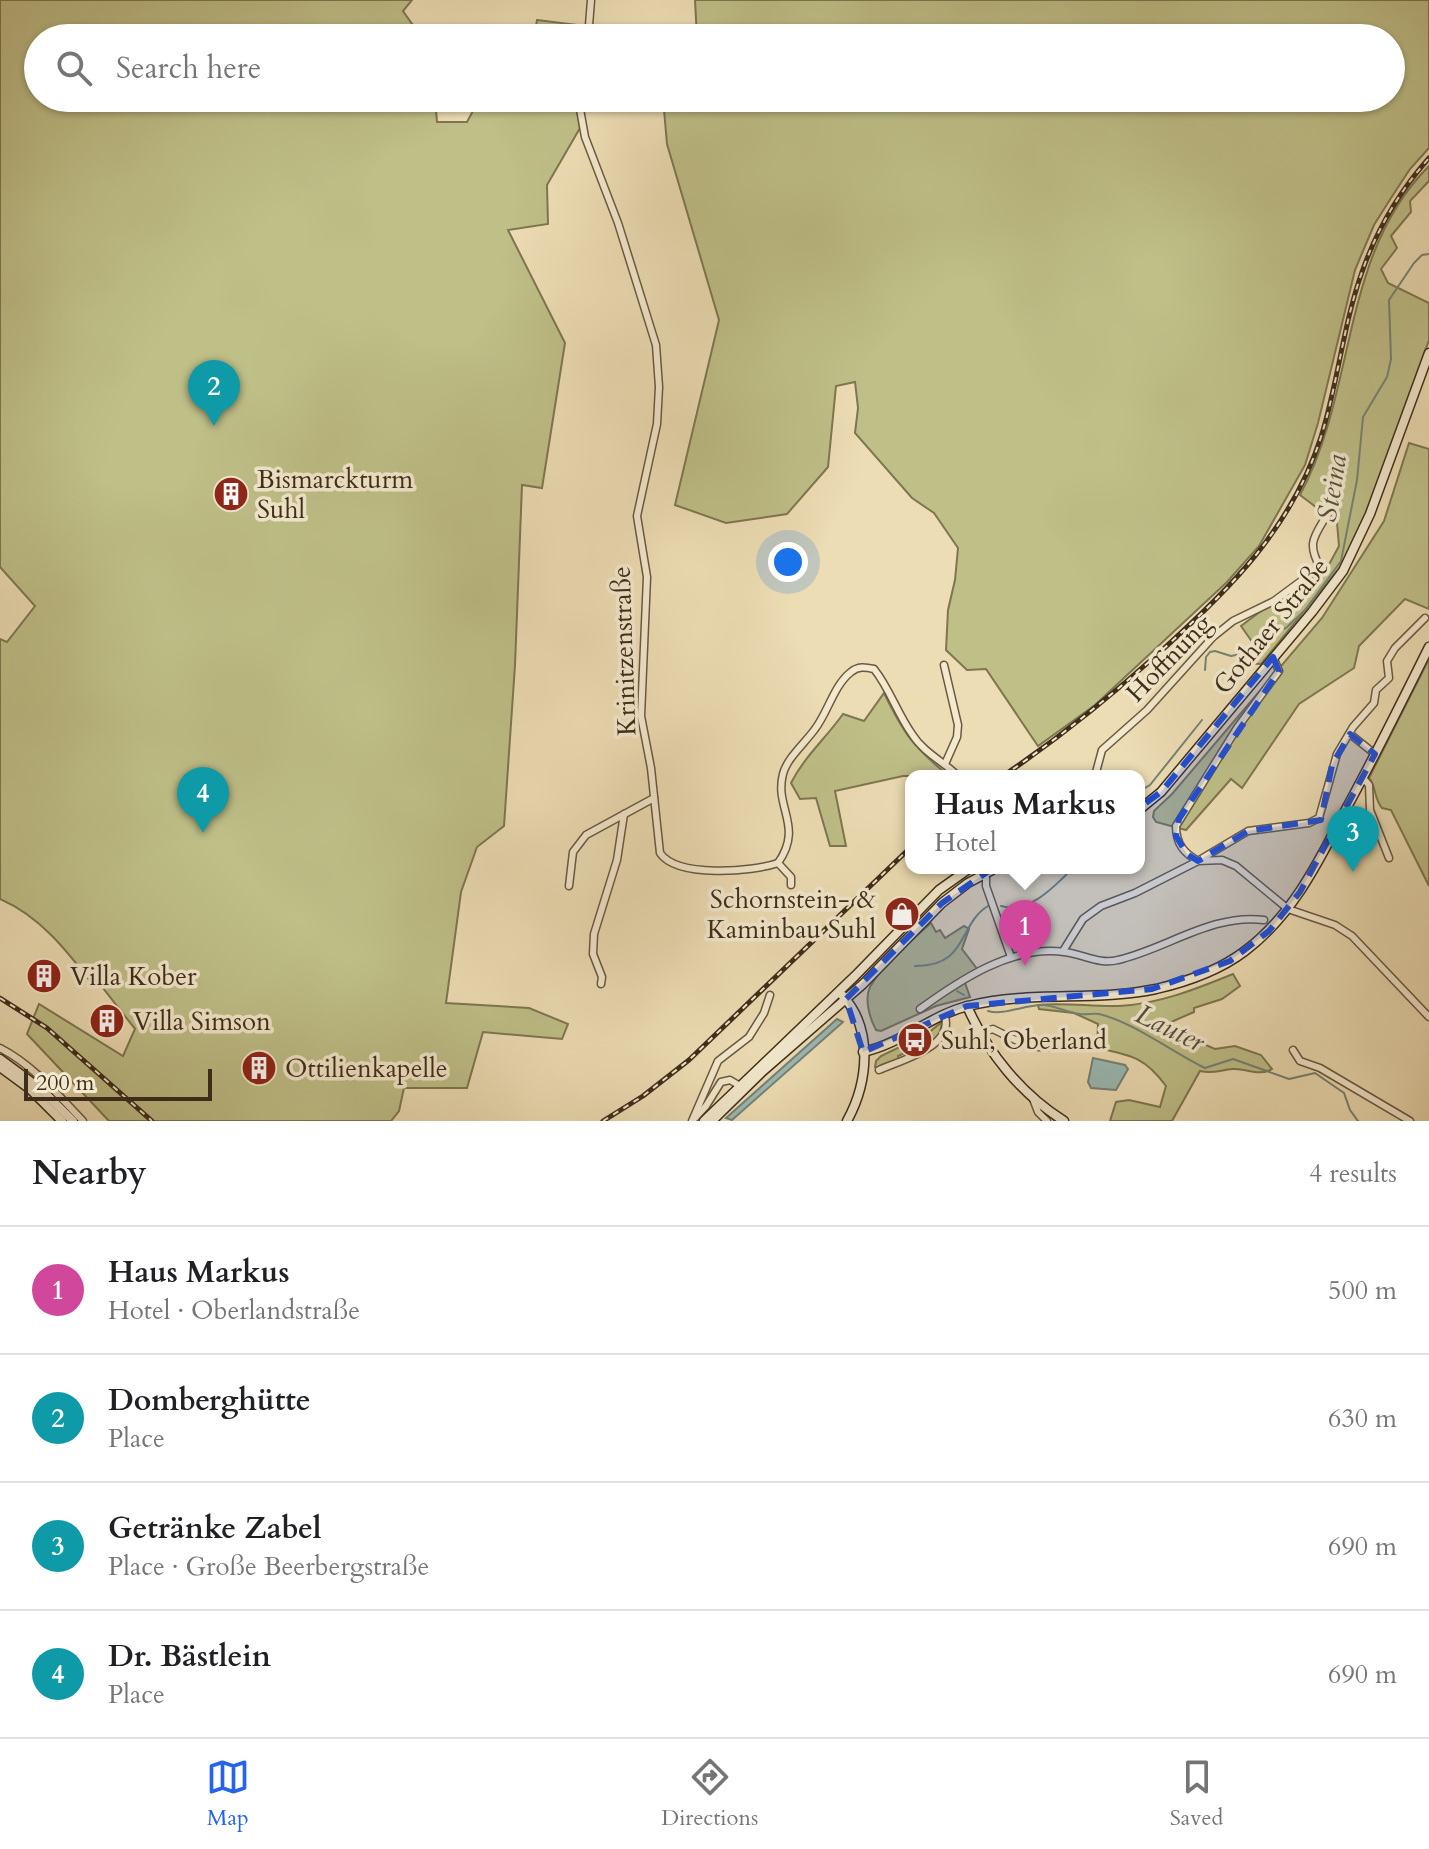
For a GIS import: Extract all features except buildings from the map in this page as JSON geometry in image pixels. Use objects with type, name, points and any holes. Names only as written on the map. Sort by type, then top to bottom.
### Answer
[{"type":"main road","name":"Gothaer Straße","points":[[1145,804],[1166,785],[1329,592],[1352,557],[1376,501],[1429,353]]},
{"type":"main road","points":[[863,1052],[890,1043],[944,1014],[967,1006],[1018,997],[1125,993],[1176,984],[1245,952],[1288,909],[1316,866],[1429,647]]},
{"type":"main road","points":[[1145,799],[1166,785]]},
{"type":"main road","points":[[712,1121],[842,995],[939,890],[962,874]]},
{"type":"main road","points":[[704,1121],[947,899],[981,874]]},
{"type":"main road","points":[[842,995],[856,1015],[863,1052],[864,1081],[847,1121]]},
{"type":"main road","points":[[967,1006],[979,1033],[1033,1099],[1064,1121]]},
{"type":"main road","points":[[0,1059],[28,1078],[73,1121]]},
{"type":"main road","points":[[0,1067],[30,1089],[62,1121]]},
{"type":"street","points":[[589,24],[591,0]]},
{"type":"street","name":"Krinitzenstraße","points":[[581,112],[585,137],[618,223],[656,345],[659,387],[657,424],[637,516],[647,577],[641,716],[654,798],[657,842],[665,860],[675,865],[715,871],[778,863]]},
{"type":"street","name":"Hoffnung","points":[[1097,770],[1102,750],[1147,710],[1213,637],[1233,621],[1274,601],[1320,567],[1311,551],[1313,540],[1328,513]]},
{"type":"street","points":[[1063,951],[1088,914],[1198,861],[1248,831],[1316,821],[1322,812],[1332,765],[1356,723],[1374,703],[1376,690],[1389,678],[1387,661],[1397,646],[1425,618]]},
{"type":"street","points":[[1273,657],[1279,671],[1237,728],[1176,826],[1180,846],[1198,861],[1222,860],[1236,866],[1288,909],[1321,919],[1352,936],[1429,1017]]},
{"type":"street","points":[[944,665],[958,725],[957,737],[945,764]]},
{"type":"street","points":[[791,885],[791,877],[778,863],[787,846],[790,829],[782,785],[783,771],[816,729],[845,678],[853,670],[863,667],[874,669],[885,682],[911,734],[952,770]]},
{"type":"street","points":[[1350,734],[1375,754]]},
{"type":"street","points":[[1363,778],[1369,785],[1370,810],[1389,858]]},
{"type":"street","points":[[569,886],[570,863],[578,844],[595,829],[654,798]]},
{"type":"street","points":[[601,984],[602,977],[593,954],[594,934],[617,860],[624,814]]},
{"type":"street","points":[[987,874],[986,886],[1011,957]]},
{"type":"street","points":[[920,1009],[956,983],[1011,957],[1063,951],[1099,961],[1120,960],[1200,930],[1243,920],[1264,920]]},
{"type":"street","points":[[692,1121],[718,1061],[749,1037],[764,1013],[770,995]]},
{"type":"street","points":[[879,1070],[934,1045],[945,1027],[944,1014]]},
{"type":"street","points":[[979,1033],[993,1029],[1011,1040],[1052,1047],[1078,1040]]},
{"type":"street","points":[[0,1048],[16,1056],[83,1121]]},
{"type":"street","points":[[1293,1050],[1300,1061],[1320,1068],[1410,1121]]},
{"type":"street","points":[[692,1121],[721,1082],[730,1080],[740,1086]]},
{"type":"street","points":[[1033,1099],[1038,1112],[1047,1121]]},
{"type":"highlighted area","points":[[1273,657],[1279,671],[1179,819],[1176,836],[1187,854],[1198,861],[1248,831],[1321,820],[1332,765],[1350,734],[1375,754],[1300,892],[1269,931],[1230,961],[1152,989],[967,1006],[863,1052],[846,999],[942,903],[987,872],[1121,821],[1161,792]]},
{"type":"green space","points":[[0,0],[412,0],[403,11],[412,24],[24,24],[24,112],[436,112],[437,122],[467,122],[472,112],[577,112],[580,128],[547,185],[548,224],[508,230],[565,343],[542,488],[522,485],[515,665],[504,826],[477,847],[461,892],[446,1003],[529,1008],[568,1024],[562,1039],[483,1032],[467,1088],[404,1088],[399,1111],[391,1121],[109,1121],[27,1034],[39,1004],[123,1056],[135,1029],[99,983],[94,986],[41,925],[0,899],[0,639],[7,642],[35,606],[0,567]]},
{"type":"green space","points":[[695,0],[1429,0],[1429,148],[1410,169],[1374,225],[1355,270],[1305,465],[1259,546],[1227,582],[1095,705],[1038,746],[986,669],[967,670],[946,650],[948,610],[958,548],[934,513],[912,498],[855,433],[858,408],[855,382],[836,386],[828,467],[787,514],[726,523],[675,505],[719,320],[667,144],[664,112],[1405,112],[1405,24],[696,24]]},
{"type":"green space","points":[[537,20],[570,24],[536,24]]},
{"type":"green space","points":[[1429,166],[1429,181],[1410,201],[1411,212],[1391,236],[1397,248],[1381,269],[1388,283],[1429,303],[1429,340],[1367,513],[1341,566],[1261,664],[1238,663],[1255,646],[1241,626],[1314,571],[1325,572],[1339,546],[1337,523],[1300,495],[1332,412],[1352,324],[1379,240],[1400,201]]},
{"type":"green space","points":[[1409,443],[1429,449],[1429,609],[1405,599],[1359,646],[1354,668],[1299,704],[1242,788],[1231,779],[1186,830],[1156,822],[1154,811],[1172,794],[1322,618],[1384,521]]},
{"type":"green space","points":[[1429,659],[1429,886],[1391,810],[1379,804],[1369,778]]},
{"type":"green space","points":[[884,693],[910,739],[942,770],[905,770],[905,776],[835,791],[846,846],[830,846],[816,798],[800,799],[791,783],[843,714],[864,721]]},
{"type":"green space","points":[[931,923],[936,932],[940,930],[945,938],[964,926],[969,929],[962,949],[978,970],[963,977],[970,997],[936,1006],[881,1031],[876,1030],[868,1009],[870,987],[889,962]]},
{"type":"green space","points":[[1233,974],[1240,986],[1222,999],[1194,1008],[1194,1012],[1162,1026],[1177,1038],[1194,1040],[1215,1049],[1235,1046],[1261,1055],[1272,1069],[1262,1072],[1238,1069],[1200,1071],[1172,1121],[1110,1121],[1116,1102],[1129,1100],[1160,1107],[1166,1086],[1144,1063],[1097,1048],[1098,1024],[1074,1013],[1039,1009],[1038,1005],[1134,1005],[1177,995]]},
{"type":"green space","points":[[942,1022],[940,1033],[929,1046],[926,1043],[898,1056],[899,1060],[875,1067],[881,1056],[912,1041],[914,1044]]},
{"type":"water","points":[[837,1019],[843,1022],[732,1120],[726,1118]]},
{"type":"water","points":[[1093,1058],[1125,1065],[1128,1069],[1116,1090],[1091,1088],[1088,1082]]},
{"type":"waterway","name":"Steina","points":[[1205,670],[1206,657],[1210,652],[1231,656],[1241,654],[1260,637],[1286,628],[1305,610],[1341,561],[1357,480],[1363,417],[1387,377],[1391,359],[1389,300],[1414,263],[1422,255],[1429,254]]},
{"type":"waterway","name":"Steina","points":[[1145,788],[1202,720]]},
{"type":"waterway","name":"Steina","points":[[1001,906],[1031,903],[1066,874]]},
{"type":"waterway","name":"Steina","points":[[915,966],[945,960],[978,914],[988,906]]},
{"type":"waterway","name":"Lauter","points":[[957,991],[964,995]]},
{"type":"waterway","name":"Lauter","points":[[988,1011],[1044,1005],[1082,1014],[1099,1014],[1139,1030],[1205,1068],[1233,1059],[1289,1079],[1315,1073],[1344,1093],[1358,1121]]},
{"type":"railway","points":[[1011,770],[1084,717],[1160,652],[1234,581],[1275,529],[1293,501],[1321,437],[1355,292],[1368,256],[1390,212],[1429,158]]},
{"type":"railway","points":[[603,1121],[643,1096],[689,1060],[905,853]]},
{"type":"railway","points":[[0,998],[47,1028],[152,1121]]},
{"type":"place","name":"Domberghütte","points":[[214,426]]},
{"type":"place","name":"Bismarckturm Suhl","points":[[231,494]]},
{"type":"place","name":"Dr. Bästlein","points":[[203,833]]},
{"type":"place","name":"Getränke Zabel","points":[[1353,872]]},
{"type":"place","name":"Schornstein- & Kaminbau Suhl","points":[[902,914]]},
{"type":"place","name":"Haus Markus","points":[[1025,966]]},
{"type":"place","name":"Villa Kober","points":[[44,976]]},
{"type":"place","name":"Villa Simson","points":[[107,1021]]},
{"type":"place","name":"Suhl, Oberland","points":[[915,1040]]},
{"type":"place","name":"Ottilienkapelle","points":[[259,1068]]}]
